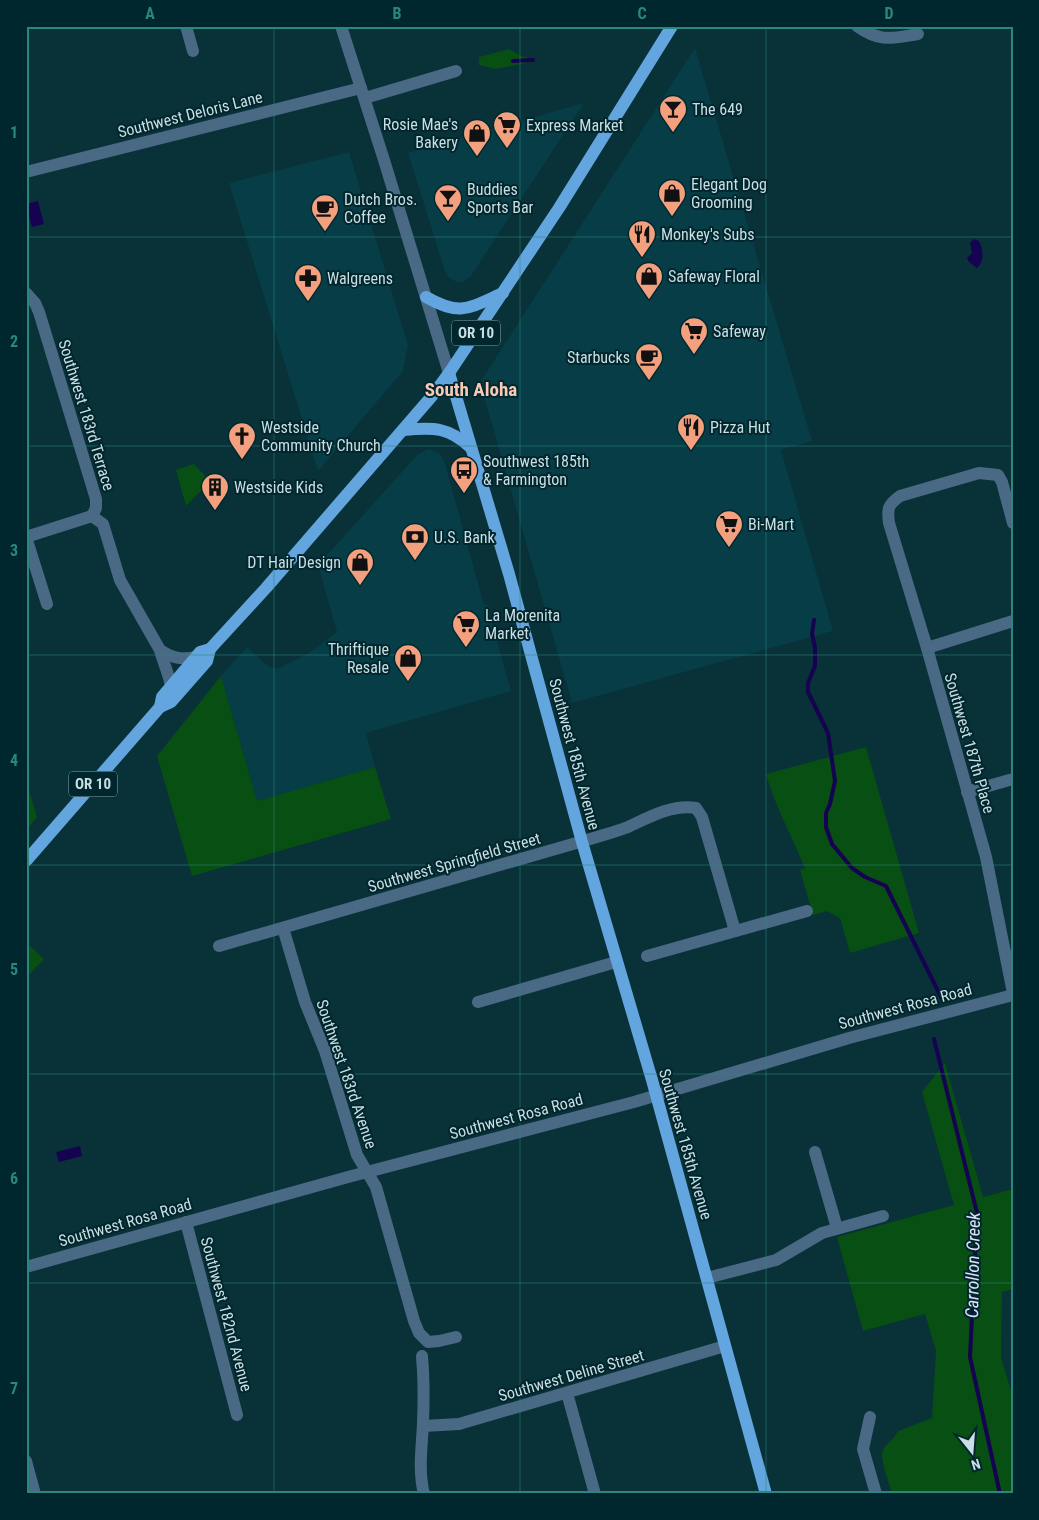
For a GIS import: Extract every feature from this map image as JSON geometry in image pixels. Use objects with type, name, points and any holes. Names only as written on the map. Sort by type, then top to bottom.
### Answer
[{"type":"main road","name":"OR 10","points":[[26,861],[160,707],[171,702],[207,661],[210,649],[404,430],[449,373],[559,208],[672,26]]},
{"type":"main road","points":[[426,297],[441,306],[457,310],[470,308],[503,293]]},
{"type":"main road","name":"Southwest 185th Avenue","points":[[449,373],[509,574],[582,842],[656,1095],[766,1494]]},
{"type":"main road","points":[[404,430],[428,428],[447,432],[456,435],[471,448]]},
{"type":"main road","name":"OR 10","points":[[160,707],[162,696],[200,652],[210,649]]},
{"type":"street","points":[[186,26],[193,51]]},
{"type":"street","name":"Southwest 185th Avenue","points":[[342,26],[449,373]]},
{"type":"street","points":[[857,26],[868,34],[882,38],[918,34]]},
{"type":"street","name":"Southwest Deloris Lane","points":[[26,172],[456,71]]},
{"type":"street","name":"Southwest 183rd Terrace","points":[[27,293],[39,312],[96,499],[96,508],[92,516]]},
{"type":"street","name":"Southwest 187th Place","points":[[1013,523],[1002,482],[998,475],[989,473],[979,473],[900,496],[890,504],[888,513],[889,523],[927,648],[986,857],[1013,994]]},
{"type":"street","points":[[47,604],[26,537],[92,516],[103,524],[120,580],[160,650],[169,675],[171,687]]},
{"type":"street","points":[[927,648],[1013,622]]},
{"type":"street","points":[[160,650],[179,659],[196,657]]},
{"type":"street","points":[[967,792],[1013,779]]},
{"type":"street","name":"Southwest Springfield Street","points":[[219,946],[582,842],[624,828],[646,817],[686,806],[696,808],[702,817],[735,931]]},
{"type":"street","points":[[647,956],[807,912]]},
{"type":"street","name":"Southwest 183rd Avenue","points":[[283,928],[304,1002],[325,1051],[357,1155],[376,1187],[419,1333],[428,1342],[456,1337]]},
{"type":"street","points":[[478,1002],[616,962]]},
{"type":"street","name":"Southwest Rosa Road","points":[[26,1267],[367,1172],[656,1095],[839,1040],[1013,994]]},
{"type":"street","points":[[815,1152],[837,1228]]},
{"type":"street","points":[[707,1278],[776,1260],[822,1233],[883,1216]]},
{"type":"street","name":"Southwest 182nd Avenue","points":[[186,1222],[237,1415]]},
{"type":"street","name":"Southwest Deline Street","points":[[423,1426],[459,1424],[725,1346]]},
{"type":"street","points":[[422,1356],[424,1388],[420,1459],[424,1494]]},
{"type":"street","points":[[567,1393],[595,1494]]},
{"type":"street","points":[[870,1417],[863,1449],[876,1494]]},
{"type":"street","points":[[26,1461],[35,1494]]},
{"type":"shaded area","points":[[695,48],[812,441],[781,450],[833,631],[572,703],[481,381]]},
{"type":"shaded area","points":[[584,103],[471,276],[462,282],[449,278],[445,271],[408,153]]},
{"type":"shaded area","points":[[349,152],[408,345],[403,371],[318,471],[229,183]]},
{"type":"shaded area","points":[[38,201],[44,224],[32,227],[26,204]]},
{"type":"shaded area","points":[[974,239],[979,241],[982,252],[982,259],[977,268],[967,258],[972,253],[970,243]]},
{"type":"shaded area","points":[[429,449],[440,454],[444,460],[484,605],[487,605],[511,691],[366,733],[375,767],[257,802],[221,676],[247,647],[268,666],[277,669],[309,653],[337,632],[318,565],[418,454]]},
{"type":"shaded area","points":[[80,1146],[82,1156],[59,1162],[56,1152]]},
{"type":"green space","points":[[509,49],[521,56],[532,59],[533,62],[495,69],[479,65],[479,57]]},
{"type":"green space","points":[[194,464],[210,481],[186,506],[176,470]]},
{"type":"green space","points":[[221,676],[257,801],[375,767],[391,819],[192,876],[157,756]]},
{"type":"green space","points":[[866,747],[919,933],[850,953],[840,918],[827,911],[813,915],[800,870],[805,868],[779,810],[766,774]]},
{"type":"green space","points":[[26,781],[37,817],[26,830]]},
{"type":"green space","points":[[30,946],[44,959],[28,976],[26,974],[26,950]]},
{"type":"green space","points":[[945,1063],[983,1197],[1013,1189],[1013,1289],[1002,1292],[1001,1357],[1013,1398],[1013,1494],[892,1494],[884,1465],[883,1450],[898,1431],[932,1418],[936,1351],[925,1314],[863,1331],[837,1237],[954,1205],[922,1092]]},
{"type":"waterway","points":[[513,61],[533,60]]},
{"type":"waterway","name":"Carrollon Creek","points":[[814,620],[812,634],[815,648],[815,666],[808,683],[808,692],[828,733],[835,781],[826,813],[826,827],[832,844],[852,868],[865,877],[886,886],[941,997]]},
{"type":"waterway","name":"Carrollon Creek","points":[[934,1039],[977,1213],[970,1357],[1000,1494]]},
{"type":"place","name":"The 649","points":[[673,133]]},
{"type":"place","name":"Express Market","points":[[507,149]]},
{"type":"place","name":"Rosie Mae's Bakery","points":[[477,157]]},
{"type":"place","name":"Elegant Dog Grooming","points":[[672,217]]},
{"type":"place","name":"Buddies Sports Bar","points":[[448,222]]},
{"type":"place","name":"Dutch Bros. Coffee","points":[[325,232]]},
{"type":"place","name":"Monkey's Subs","points":[[642,258]]},
{"type":"place","name":"Safeway Floral","points":[[649,300]]},
{"type":"place","name":"Walgreens","points":[[308,302]]},
{"type":"place","name":"Safeway","points":[[694,355]]},
{"type":"place","name":"Starbucks","points":[[649,381]]},
{"type":"place","name":"Pizza Hut","points":[[691,451]]},
{"type":"place","name":"Westside Community Church","points":[[242,460]]},
{"type":"place","name":"Southwest 185th & Farmington","points":[[464,494]]},
{"type":"place","name":"Westside Kids","points":[[215,511]]},
{"type":"place","name":"Bi-Mart","points":[[729,548]]},
{"type":"place","name":"U.S. Bank","points":[[415,561]]},
{"type":"place","name":"DT Hair Design","points":[[360,586]]},
{"type":"place","name":"La Morenita Market","points":[[466,648]]},
{"type":"place","name":"Thriftique Resale","points":[[408,682]]},
{"type":"district","name":"South Aloha","points":[[471,389]]}]
